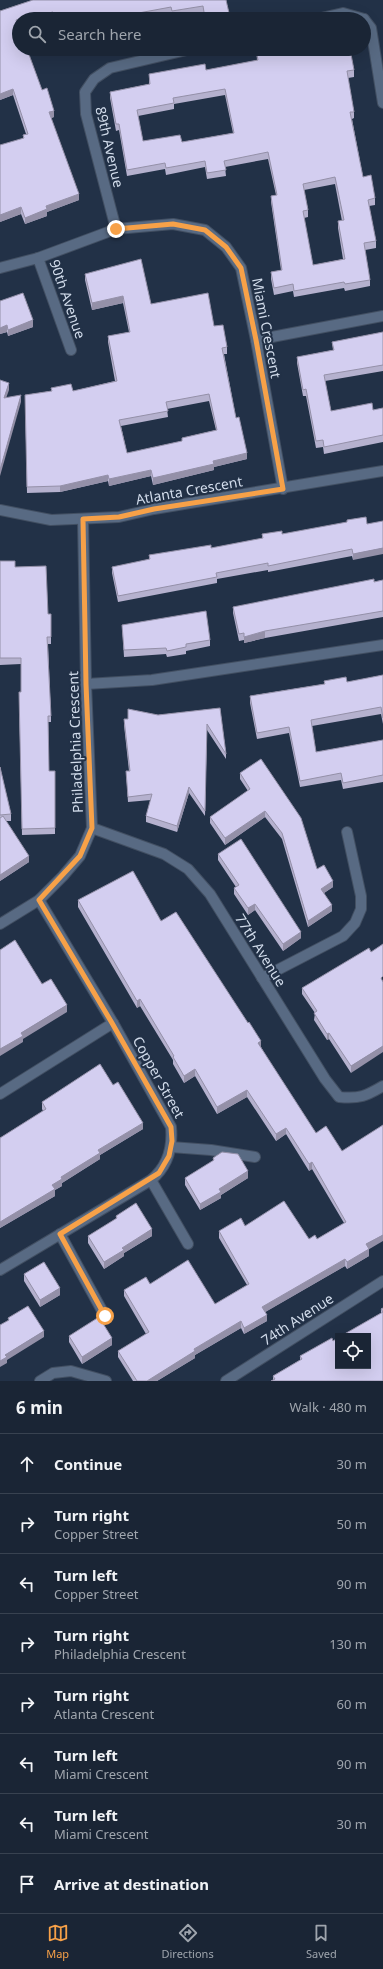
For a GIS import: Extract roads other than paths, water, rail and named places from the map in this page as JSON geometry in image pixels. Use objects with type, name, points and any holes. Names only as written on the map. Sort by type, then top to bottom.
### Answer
[{"type":"street","points":[[371,28],[383,103]]},
{"type":"street","name":"89th Avenue","points":[[116,229],[86,114],[85,92],[94,79],[110,68],[161,56]]},
{"type":"street","name":"Miami Crescent","points":[[0,268],[38,258],[116,229],[173,224],[205,230],[226,247],[241,268],[256,340],[283,489]]},
{"type":"street","name":"90th Avenue","points":[[38,258],[71,350]]},
{"type":"street","points":[[256,340],[383,316]]},
{"type":"street","name":"Atlanta Crescent","points":[[0,510],[51,520],[119,517],[154,509],[283,489],[383,471]]},
{"type":"street","name":"Philadelphia Crescent","points":[[0,924],[39,900],[80,856],[92,828],[86,684],[83,519]]},
{"type":"street","points":[[86,684],[152,680],[383,645]]},
{"type":"street","name":"77th Avenue","points":[[92,828],[164,854],[188,869],[210,894],[325,1079],[339,1097],[364,1097],[383,1086]]},
{"type":"street","points":[[262,978],[343,936],[355,923],[361,909],[361,896],[347,832]]},
{"type":"street","name":"Copper Street","points":[[0,1270],[151,1180],[159,1173],[169,1156],[172,1141],[171,1127],[112,1023],[39,900]]},
{"type":"street","points":[[0,1094],[112,1023]]},
{"type":"street","points":[[171,1147],[211,1150],[255,1157]]},
{"type":"street","points":[[151,1180],[188,1244]]},
{"type":"street","points":[[60,1234],[105,1316]]},
{"type":"street","name":"74th Avenue","points":[[226,1381],[383,1281]]},
{"type":"street","points":[[40,1381],[53,1373],[70,1372],[106,1381]]}]
